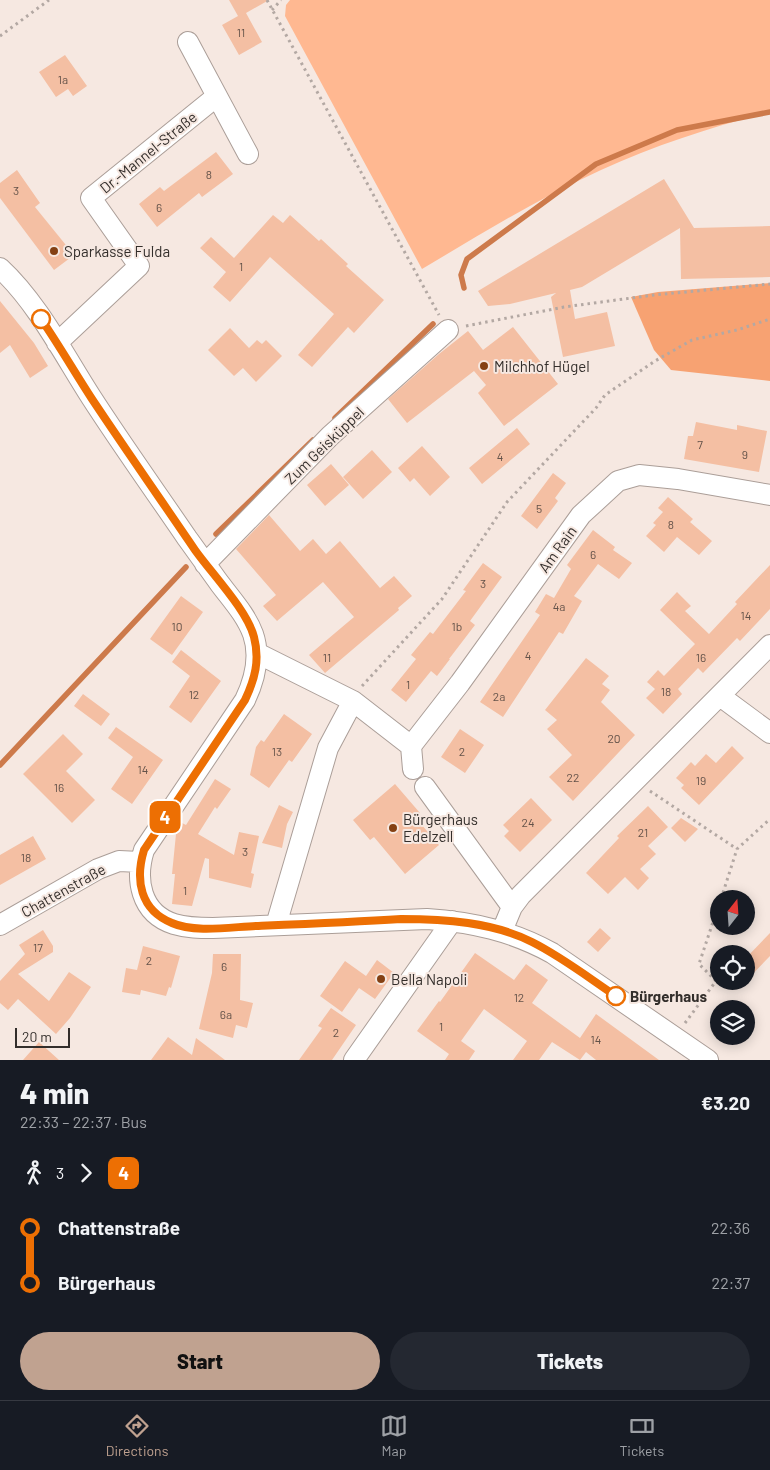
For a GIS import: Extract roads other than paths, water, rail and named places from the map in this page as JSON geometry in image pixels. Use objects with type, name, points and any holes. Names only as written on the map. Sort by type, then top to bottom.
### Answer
[{"type":"street","points":[[188,42],[248,154]]},
{"type":"street","name":"Dr.-Mannel-Straße","points":[[57,343],[139,266],[91,198],[217,96]]},
{"type":"street","points":[[0,268],[17,287],[57,343],[92,398],[205,564],[248,622],[254,636],[257,653],[254,677],[245,700],[150,839],[140,862],[139,880],[142,894],[149,906],[160,917],[173,924],[189,927],[213,928],[401,919],[452,921],[502,931],[531,941],[552,953],[708,1060]]},
{"type":"street","name":"Zum Geisküppel","points":[[205,564],[330,436],[448,330]]},
{"type":"street","name":"Am Rain","points":[[410,746],[460,684],[582,515],[618,481],[639,475],[678,479],[770,495]]},
{"type":"street","points":[[502,931],[512,907],[521,895],[770,645]]},
{"type":"street","points":[[257,653],[353,700],[410,746],[413,769]]},
{"type":"street","points":[[720,696],[770,733]]},
{"type":"street","points":[[276,925],[328,748],[353,700]]},
{"type":"street","points":[[425,787],[512,907]]},
{"type":"street","name":"Chattenstraße","points":[[0,925],[98,869],[119,861],[140,862]]},
{"type":"street","points":[[354,1060],[452,921]]},
{"type":"waterway","points":[[464,288],[461,275],[467,259],[596,164],[677,130],[770,112]]},
{"type":"waterway","points":[[335,418],[433,324]]},
{"type":"waterway","points":[[216,534],[313,440]]},
{"type":"waterway","points":[[0,765],[186,567]]},
{"type":"place","name":"Sparkasse Fulda","points":[[54,251]]},
{"type":"place","name":"Milchhof Hügel","points":[[484,366]]},
{"type":"place","name":"Bürgerhaus Edelzell","points":[[393,828]]},
{"type":"place","name":"Bella Napoli","points":[[381,979]]},
{"type":"place","name":"Bürgerhaus","points":[[616,996]]}]
